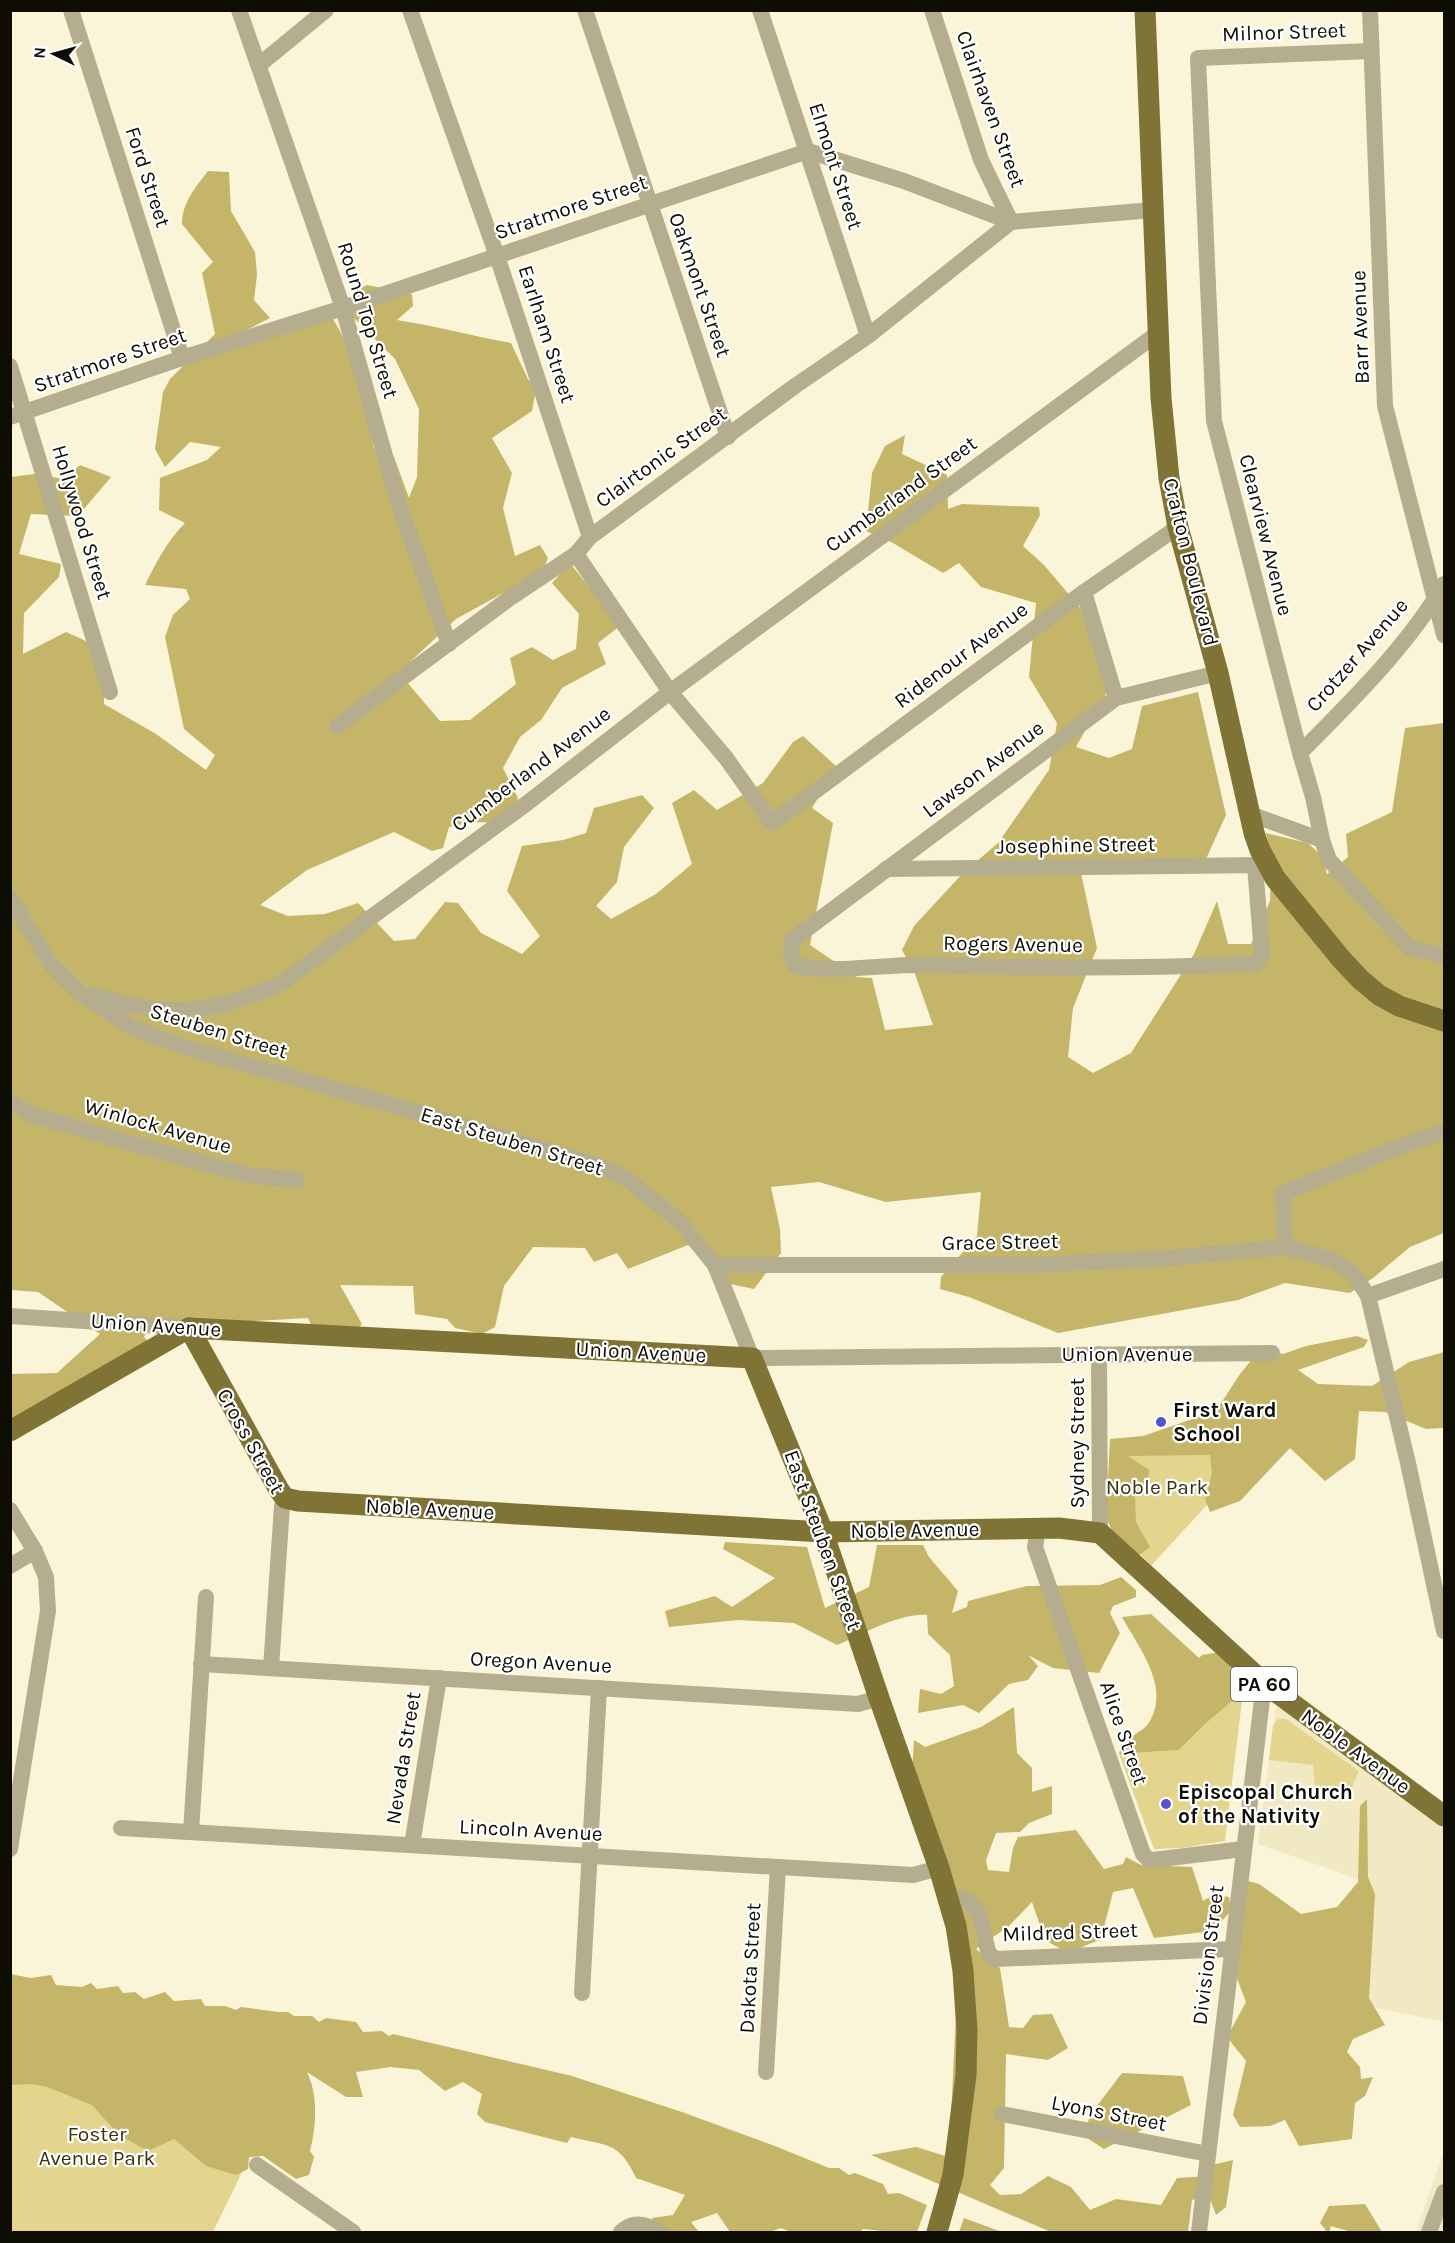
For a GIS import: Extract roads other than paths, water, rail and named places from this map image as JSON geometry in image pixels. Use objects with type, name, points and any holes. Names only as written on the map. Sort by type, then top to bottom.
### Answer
[{"type":"main road","name":"Crafton Boulevard","points":[[1145,10],[1163,432],[1178,527],[1218,673],[1260,850],[1261,865],[1361,980],[1379,995],[1399,1006],[1444,1021]]},
{"type":"main road","name":"Union Avenue","points":[[189,1328],[752,1358]]},
{"type":"main road","points":[[10,1431],[189,1328]]},
{"type":"main road","name":"Cross Street","points":[[189,1328],[285,1498]]},
{"type":"main road","name":"East Steuben Street","points":[[752,1358],[824,1532],[939,1868],[956,1926],[963,1971],[967,2031],[966,2075],[953,2175],[937,2232]]},
{"type":"main road","name":"Noble Avenue","points":[[285,1498],[309,1502],[824,1532],[1059,1528],[1100,1533],[1264,1683],[1444,1816]]},
{"type":"street","name":"Ford Street","points":[[70,10],[182,358]]},
{"type":"street","name":"Round Top Street","points":[[239,10],[342,308],[399,505],[449,644]]},
{"type":"street","points":[[259,65],[326,10]]},
{"type":"street","name":"Earlham Street","points":[[410,10],[497,256],[590,537]]},
{"type":"street","name":"Oakmont Street","points":[[585,10],[728,437]]},
{"type":"street","name":"Elmont Street","points":[[760,10],[868,336]]},
{"type":"street","name":"Clairhaven Street","points":[[932,10],[981,160],[1011,222]]},
{"type":"street","name":"Barr Avenue","points":[[1370,10],[1385,405],[1435,600],[1442,618],[1444,635]]},
{"type":"street","name":"Milnor Street","points":[[1198,58],[1371,51]]},
{"type":"street","name":"Clearview Avenue","points":[[1198,58],[1214,421],[1313,797],[1322,840],[1329,860],[1410,948],[1444,956]]},
{"type":"street","name":"Stratmore Street","points":[[18,415],[182,358],[342,308],[808,151]]},
{"type":"street","points":[[808,151],[904,181],[1011,222],[1153,210]]},
{"type":"street","name":"Clairtonic Street","points":[[337,726],[510,598],[576,554],[590,537],[795,386],[868,336],[1011,222]]},
{"type":"street","name":"Cumberland Street","points":[[670,692],[1158,333]]},
{"type":"street","name":"Hollywood Street","points":[[10,366],[18,415],[110,692]]},
{"type":"street","name":"Ridenour Avenue","points":[[670,692],[726,759],[772,823],[1084,592],[1178,527]]},
{"type":"street","points":[[576,554],[670,692]]},
{"type":"street","name":"Crotzer Avenue","points":[[1300,753],[1370,682],[1435,600],[1444,584]]},
{"type":"street","points":[[1084,592],[1116,698]]},
{"type":"street","name":"Lawson Avenue","points":[[792,940],[1116,698],[1218,673]]},
{"type":"street","name":"Cumberland Avenue","points":[[81,993],[163,1010],[210,1008],[246,999],[280,984],[526,804],[670,692]]},
{"type":"street","points":[[1250,814],[1322,840]]},
{"type":"street","name":"Josephine Street","points":[[886,869],[1261,865]]},
{"type":"street","name":"Rogers Avenue","points":[[792,940],[790,956],[796,966],[816,970],[930,965],[1122,969],[1256,964],[1262,954],[1261,865]]},
{"type":"street","name":"Steuben Street","points":[[10,898],[50,963],[81,993],[133,1028],[184,1047],[399,1107]]},
{"type":"street","name":"Winlock Avenue","points":[[10,1102],[32,1115],[247,1175],[297,1180]]},
{"type":"street","name":"East Steuben Street","points":[[399,1107],[603,1167],[628,1180],[680,1222],[715,1265],[752,1358]]},
{"type":"street","points":[[1444,1132],[1407,1144],[1283,1194],[1285,1247],[1330,1259],[1353,1274],[1368,1296],[1407,1455],[1444,1631]]},
{"type":"street","name":"Grace Street","points":[[715,1265],[1035,1265],[1171,1258],[1285,1247]]},
{"type":"street","points":[[1368,1296],[1444,1269]]},
{"type":"street","name":"Union Avenue","points":[[10,1316],[189,1328]]},
{"type":"street","name":"Union Avenue","points":[[752,1358],[1272,1353]]},
{"type":"street","name":"Sydney Street","points":[[1099,1354],[1100,1533]]},
{"type":"street","name":"Cross Street","points":[[271,1668],[282,1506],[285,1498]]},
{"type":"street","points":[[10,1510],[35,1551],[46,1577],[48,1611],[10,1849]]},
{"type":"street","name":"Alice Street","points":[[1038,1529],[1035,1547],[1143,1854],[1149,1860],[1153,1860],[1243,1849]]},
{"type":"street","points":[[10,1566],[35,1551]]},
{"type":"street","points":[[190,1832],[206,1597]]},
{"type":"street","name":"Oregon Avenue","points":[[201,1664],[858,1704],[879,1698]]},
{"type":"street","name":"Nevada Street","points":[[412,1845],[439,1678]]},
{"type":"street","name":"Division Street","points":[[1199,2232],[1264,1683]]},
{"type":"street","points":[[582,1993],[599,1688]]},
{"type":"street","name":"Lincoln Avenue","points":[[120,1828],[913,1875],[939,1868]]},
{"type":"street","name":"Dakota Street","points":[[766,2072],[778,1867]]},
{"type":"street","name":"Mildred Street","points":[[949,1900],[964,1899],[974,1906],[981,1919],[989,1954],[996,1959],[1232,1949]]},
{"type":"street","name":"Lyons Street","points":[[1002,2114],[1208,2154]]},
{"type":"street","points":[[257,2165],[353,2232]]},
{"type":"street","points":[[1429,2232],[1444,2192]]},
{"type":"street","points":[[628,2228],[644,2225],[660,2232]]},
{"type":"place","name":"First Ward School","points":[[1161,1422]]},
{"type":"place","name":"Episcopal Church of the Nativity","points":[[1166,1804]]},
{"type":"park label","name":"Noble Park","points":[[1157,1487]]},
{"type":"park label","name":"Foster Avenue Park","points":[[97,2146]]}]
